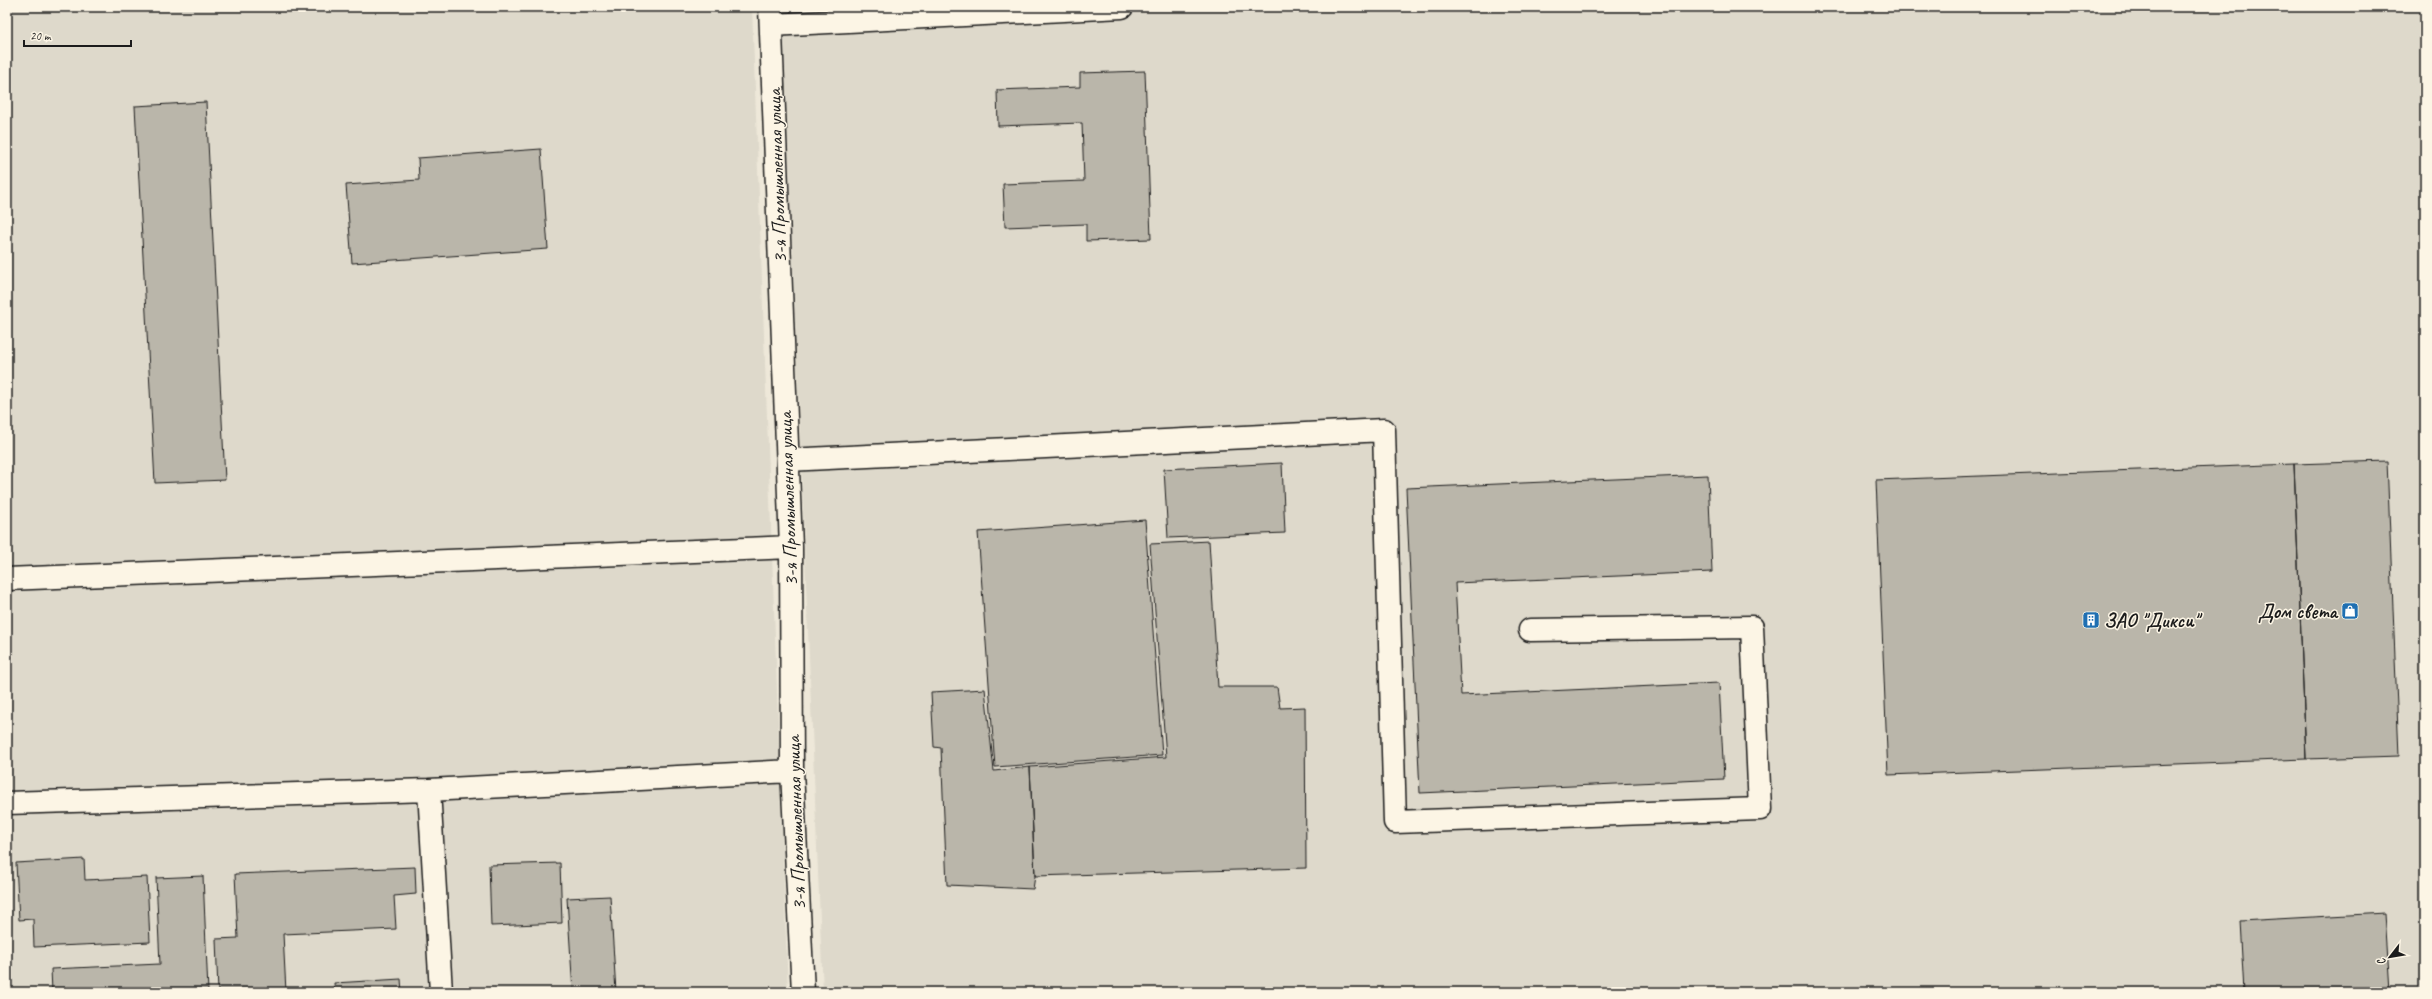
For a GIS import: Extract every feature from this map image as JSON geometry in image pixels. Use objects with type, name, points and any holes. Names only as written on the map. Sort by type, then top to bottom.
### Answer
[{"type":"street","points":[[770,16],[1122,7]]},
{"type":"street","name":"3-я Промышленная улица","points":[[770,16],[791,547],[792,770],[803,992]]},
{"type":"street","points":[[788,460],[1384,430],[1395,822],[1760,809],[1752,627],[1530,630]]},
{"type":"street","points":[[7,579],[791,547]]},
{"type":"street","points":[[7,803],[429,790],[792,770]]},
{"type":"street","points":[[429,790],[441,992]]},
{"type":"shaded area","points":[[7,7],[752,7],[788,992],[7,992]]},
{"type":"shaded area","points":[[782,7],[2425,7],[2425,992],[823,992]]},
{"type":"building","points":[[1145,71],[1151,239],[1086,241],[1086,224],[1005,227],[1003,184],[1084,181],[1082,123],[998,126],[997,90],[1080,87],[1080,73]]},
{"type":"building","points":[[206,102],[225,480],[155,483],[135,106]]},
{"type":"building","points":[[541,149],[548,249],[352,263],[346,185],[419,180],[418,158]]},
{"type":"building","points":[[2387,461],[2399,756],[2306,759],[2294,464]]},
{"type":"building","points":[[1282,463],[1285,533],[1168,538],[1164,469]]},
{"type":"building","name":"ЗАО \"Дикси\"","points":[[2294,464],[2306,759],[1888,775],[1876,480]]},
{"type":"building","points":[[1708,475],[1712,572],[1455,583],[1461,695],[1719,683],[1724,779],[1420,793],[1406,488]]},
{"type":"building","points":[[1145,520],[1162,755],[995,767],[978,532]]},
{"type":"building","points":[[1209,541],[1218,687],[1277,687],[1280,708],[1305,707],[1306,868],[1035,876],[1030,767],[1166,757],[1150,544]]},
{"type":"building","points":[[985,689],[994,771],[1030,767],[1035,876],[1033,889],[947,885],[941,748],[934,747],[931,692]]},
{"type":"building","points":[[84,859],[85,880],[147,877],[150,942],[34,947],[33,919],[19,920],[16,863]]},
{"type":"building","points":[[560,863],[562,923],[491,926],[489,865]]},
{"type":"building","points":[[415,867],[416,894],[394,896],[396,929],[283,934],[286,992],[218,992],[216,939],[238,938],[235,874]]},
{"type":"building","points":[[203,876],[208,992],[52,992],[51,969],[160,964],[156,878]]},
{"type":"building","points":[[610,896],[616,992],[573,992],[567,898]]},
{"type":"building","points":[[2385,913],[2390,992],[2244,992],[2240,921]]},
{"type":"building","points":[[401,979],[402,992],[335,992],[334,983]]},
{"type":"place","name":"Дом света","points":[[2350,611]]},
{"type":"place","name":"ЗАО \"Дикси\"","points":[[2091,620]]}]
